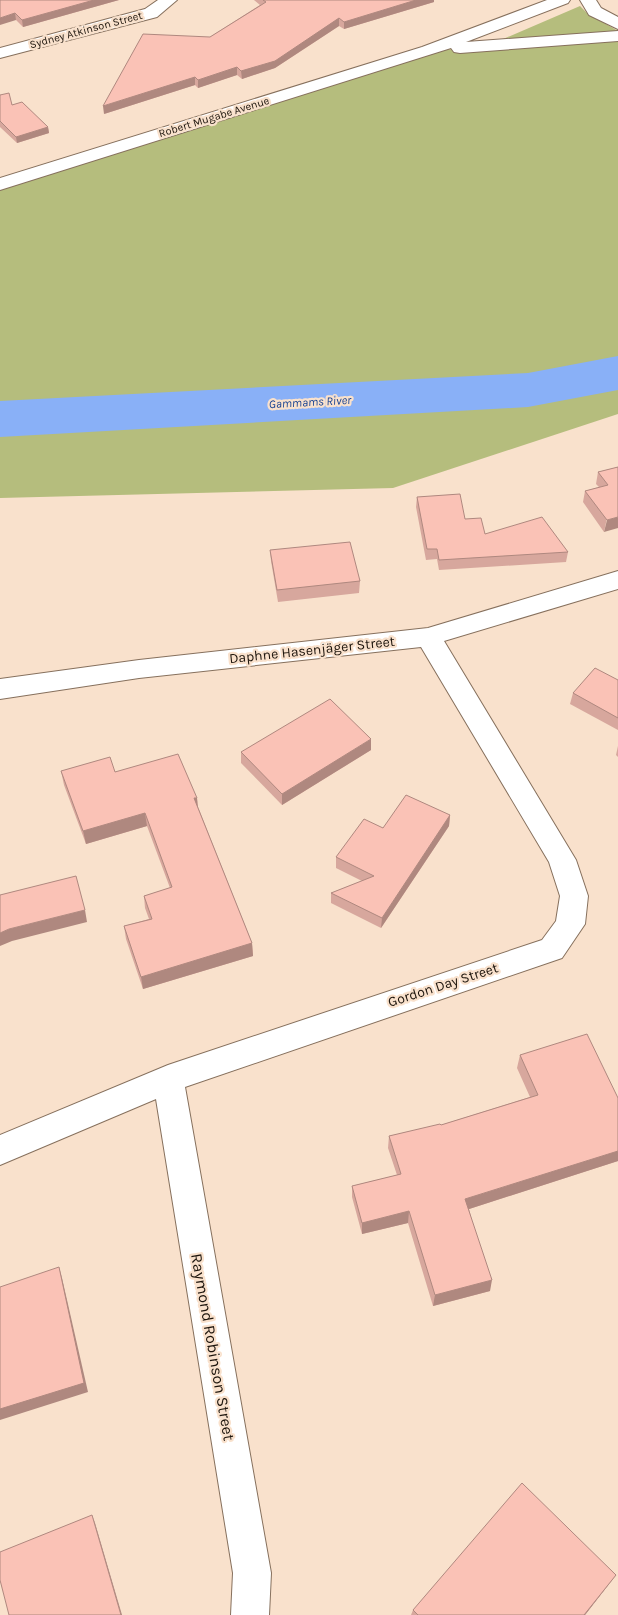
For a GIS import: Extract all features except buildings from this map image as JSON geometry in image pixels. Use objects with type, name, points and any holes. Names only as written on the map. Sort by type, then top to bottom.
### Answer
[{"type":"street","name":"Sydney Atkinson Street","points":[[0,53],[151,13],[169,0]]},
{"type":"street","name":"Robert Mugabe Avenue","points":[[0,184],[428,51],[562,0]]},
{"type":"street","points":[[588,0],[595,11],[618,24]]},
{"type":"street","name":"Robert Mugabe Avenue","points":[[428,51],[618,36]]},
{"type":"street","name":"Daphne Hasenjäger Street","points":[[0,689],[139,669],[428,637],[618,580]]},
{"type":"street","name":"Gordon Day Street","points":[[0,1150],[168,1079],[552,949],[570,924],[574,896],[562,860],[428,637]]},
{"type":"street","name":"Raymond Robinson Street","points":[[168,1079],[252,1573],[250,1615]]},
{"type":"green space","points":[[580,6],[587,13],[618,31],[494,43]]},
{"type":"green space","points":[[618,36],[618,414],[393,488],[0,498],[0,184],[428,51]]},
{"type":"waterway","name":"Gammams River","points":[[0,419],[528,390],[618,373]]}]
